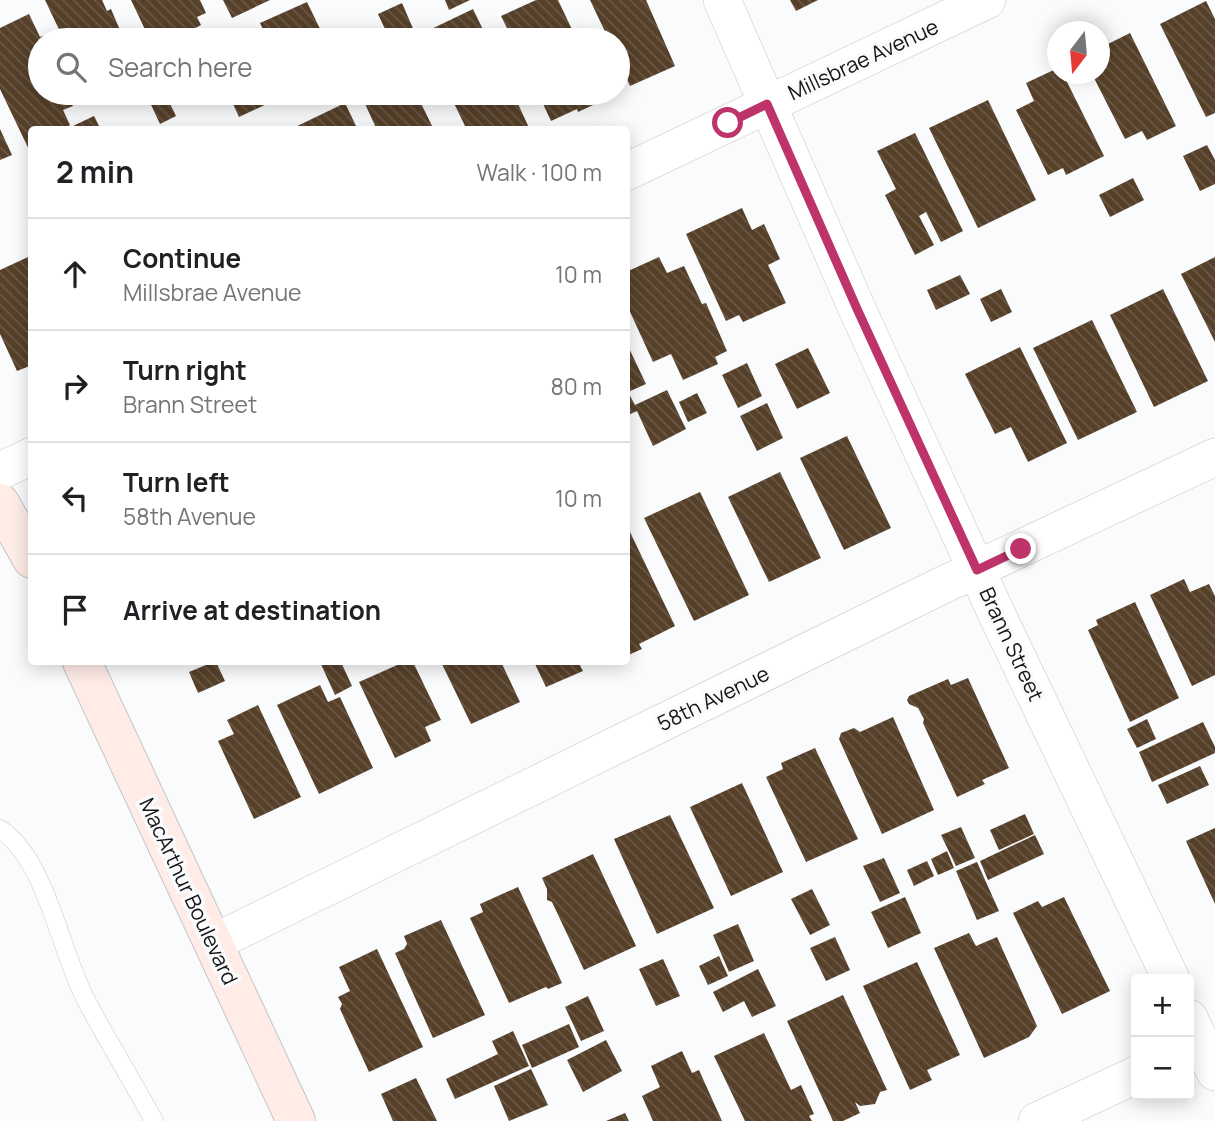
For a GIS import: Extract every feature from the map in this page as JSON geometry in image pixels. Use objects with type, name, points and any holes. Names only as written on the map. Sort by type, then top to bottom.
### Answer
[{"type":"main road","points":[[0,503],[28,552]]},
{"type":"main road","name":"MacArthur Boulevard","points":[[83,665],[296,1121]]},
{"type":"street","name":"Brann Street","points":[[722,0],[858,311],[977,570],[1169,974]]},
{"type":"street","name":"Millsbrae Avenue","points":[[630,170],[987,0]]},
{"type":"street","name":"58th Avenue","points":[[213,943],[977,570],[1215,457]]},
{"type":"street","points":[[0,471],[28,458]]},
{"type":"street","points":[[1037,1121],[1131,1077]]},
{"type":"lane","points":[[0,829],[11,836],[36,871],[66,957],[87,1003],[154,1121]]},
{"type":"building","points":[[45,0],[102,0],[107,11],[111,9],[119,28],[58,28]]},
{"type":"building","points":[[131,0],[200,0],[206,13],[197,17],[201,25],[195,28],[144,28]]},
{"type":"building","points":[[223,0],[270,0],[232,18]]},
{"type":"building","points":[[445,0],[470,0],[449,10]]},
{"type":"building","points":[[536,0],[558,0],[571,28],[507,28],[501,16]]},
{"type":"building","points":[[590,0],[646,0],[675,66],[630,86],[630,28],[603,28]]},
{"type":"building","points":[[790,0],[818,0],[796,11]]},
{"type":"building","points":[[1206,1],[1215,19],[1215,113],[1206,117],[1160,24]]},
{"type":"building","points":[[307,2],[320,28],[262,28],[260,23]]},
{"type":"building","points":[[402,3],[413,28],[384,28],[378,14]]},
{"type":"building","points":[[473,9],[482,28],[433,28]]},
{"type":"building","points":[[29,14],[36,28],[28,28],[28,105],[73,106],[63,110],[68,126],[28,126],[28,148],[0,89],[0,28]]},
{"type":"building","points":[[1130,33],[1176,126],[1147,140],[1142,131],[1125,139],[1097,84],[1110,84],[1110,43]]},
{"type":"building","points":[[1047,73],[1047,84],[1068,84],[1104,156],[1066,175],[1063,168],[1048,175],[1016,110],[1034,101],[1026,83]]},
{"type":"building","points":[[988,100],[1036,200],[978,228],[929,128]]},
{"type":"building","points":[[151,105],[171,105],[176,116],[160,124]]},
{"type":"building","points":[[234,105],[265,105],[239,117]]},
{"type":"building","points":[[346,105],[356,126],[297,126]]},
{"type":"building","points":[[366,105],[422,105],[432,126],[375,126]]},
{"type":"building","points":[[455,105],[519,105],[528,126],[465,126]]},
{"type":"building","points":[[544,105],[593,105],[578,112],[577,109],[551,121]]},
{"type":"building","points":[[94,116],[99,126],[73,126]]},
{"type":"building","points":[[0,129],[12,155],[0,160]]},
{"type":"building","points":[[915,133],[963,231],[941,242],[926,212],[919,216],[934,245],[915,255],[885,195],[896,189],[877,151]]},
{"type":"building","points":[[1207,145],[1215,160],[1215,184],[1200,191],[1183,156]]},
{"type":"building","points":[[1133,178],[1144,200],[1110,217],[1099,195]]},
{"type":"building","points":[[742,208],[752,230],[764,224],[780,259],[768,265],[786,303],[743,322],[739,315],[726,321],[686,234]]},
{"type":"building","points":[[28,257],[28,367],[17,371],[0,334],[0,270]]},
{"type":"building","points":[[659,257],[667,273],[684,266],[702,304],[706,303],[727,351],[715,357],[718,364],[683,380],[671,354],[653,362],[630,312],[630,270]]},
{"type":"building","points":[[1215,257],[1215,342],[1181,274]]},
{"type":"building","points":[[960,275],[970,294],[936,310],[927,290]]},
{"type":"building","points":[[1001,289],[1012,312],[991,322],[980,299]]},
{"type":"building","points":[[1163,289],[1208,381],[1154,407],[1110,315]]},
{"type":"building","points":[[1092,320],[1137,412],[1078,440],[1033,348]]},
{"type":"building","points":[[1020,347],[1067,443],[1028,462],[1011,427],[995,434],[965,374]]},
{"type":"building","points":[[808,348],[830,393],[797,409],[775,364]]},
{"type":"building","points":[[630,350],[646,384],[630,391]]},
{"type":"building","points":[[747,363],[762,396],[738,408],[722,375]]},
{"type":"building","points":[[667,390],[686,429],[653,446],[637,411],[630,414],[630,396],[635,405]]},
{"type":"building","points":[[697,393],[707,413],[688,422],[679,402]]},
{"type":"building","points":[[767,403],[783,438],[757,451],[740,416]]},
{"type":"building","points":[[847,436],[891,528],[844,550],[800,458]]},
{"type":"building","points":[[780,472],[821,558],[769,582],[728,497]]},
{"type":"building","points":[[700,492],[749,595],[694,621],[644,518]]},
{"type":"building","points":[[630,532],[675,626],[639,644],[642,649],[630,654]]},
{"type":"building","points":[[1184,579],[1190,592],[1209,584],[1215,596],[1215,675],[1192,686],[1150,595]]},
{"type":"building","points":[[1135,602],[1179,698],[1130,722],[1088,630],[1098,625],[1096,620]]},
{"type":"building","points":[[206,665],[217,665],[225,681],[198,693],[189,672]]},
{"type":"building","points":[[321,665],[342,665],[352,686],[335,695]]},
{"type":"building","points":[[397,665],[414,665],[441,720],[425,727],[431,741],[395,758],[359,682]]},
{"type":"building","points":[[442,665],[502,665],[520,702],[471,724]]},
{"type":"building","points":[[535,665],[580,665],[583,671],[546,687]]},
{"type":"building","points":[[968,678],[1009,768],[982,780],[985,784],[957,797],[923,723],[924,719],[918,708],[907,700],[909,696],[948,679],[951,685]]},
{"type":"building","points":[[320,685],[328,702],[340,697],[373,768],[319,794],[277,705]]},
{"type":"building","points":[[258,705],[301,797],[254,819],[218,741],[234,734],[227,720]]},
{"type":"building","points":[[893,717],[934,810],[882,834],[839,739],[841,733],[854,728],[860,732]]},
{"type":"building","points":[[1147,719],[1156,739],[1137,748],[1127,729]]},
{"type":"building","points":[[1203,722],[1215,747],[1215,753],[1152,782],[1139,752]]},
{"type":"building","points":[[815,748],[858,839],[806,862],[766,777],[783,769],[781,763]]},
{"type":"building","points":[[1200,766],[1209,785],[1167,804],[1158,785]]},
{"type":"building","points":[[742,783],[783,872],[731,896],[690,807]]},
{"type":"building","points":[[1025,814],[1034,834],[999,850],[990,830]]},
{"type":"building","points":[[670,815],[714,908],[657,934],[614,839]]},
{"type":"building","points":[[961,827],[975,858],[956,866],[941,835]]},
{"type":"building","points":[[1215,828],[1215,904],[1186,841]]},
{"type":"building","points":[[1035,835],[1044,854],[988,880],[980,861]]},
{"type":"building","points":[[947,851],[954,868],[938,875],[931,859]]},
{"type":"building","points":[[593,854],[636,946],[584,970],[552,902],[547,900],[547,889],[542,878]]},
{"type":"building","points":[[884,858],[900,893],[880,902],[863,866]]},
{"type":"building","points":[[927,861],[934,876],[914,886],[907,870]]},
{"type":"building","points":[[977,862],[999,911],[977,920],[956,871]]},
{"type":"building","points":[[518,887],[562,983],[509,1003],[470,918],[483,912],[480,904]]},
{"type":"building","points":[[812,889],[830,925],[810,935],[791,899]]},
{"type":"building","points":[[905,897],[921,933],[888,948],[871,912]]},
{"type":"building","points":[[1064,897],[1110,991],[1062,1014],[1013,913],[1038,901],[1042,907]]},
{"type":"building","points":[[441,920],[485,1015],[433,1038],[395,953],[404,949],[407,944],[404,936]]},
{"type":"building","points":[[738,924],[754,961],[729,972],[713,935]]},
{"type":"building","points":[[969,933],[976,946],[997,937],[1037,1026],[1029,1037],[984,1058],[934,948]]},
{"type":"building","points":[[835,937],[850,970],[826,981],[810,948]]},
{"type":"building","points":[[377,949],[423,1047],[369,1072],[340,1009],[342,1004],[338,997],[350,991],[339,967]]},
{"type":"building","points":[[719,956],[728,976],[708,985],[699,966]]},
{"type":"building","points":[[663,959],[680,996],[656,1006],[639,969]]},
{"type":"building","points":[[917,962],[960,1055],[927,1070],[932,1080],[910,1090],[863,986]]},
{"type":"building","points":[[758,969],[776,1006],[752,1017],[744,1001],[723,1012],[713,992]]},
{"type":"building","points":[[843,995],[887,1090],[880,1092],[875,1104],[860,1106],[855,1102],[860,1113],[843,1121],[833,1121],[787,1021]]},
{"type":"building","points":[[588,996],[604,1031],[581,1041],[565,1007]]},
{"type":"building","points":[[569,1024],[579,1047],[532,1068],[522,1045]]},
{"type":"building","points":[[513,1031],[529,1066],[455,1099],[446,1079],[498,1054],[492,1041]]},
{"type":"building","points":[[764,1033],[791,1090],[801,1085],[814,1114],[809,1116],[812,1121],[745,1121],[714,1056]]},
{"type":"building","points":[[606,1040],[622,1071],[583,1092],[567,1060]]},
{"type":"building","points":[[682,1051],[692,1073],[699,1070],[722,1121],[653,1121],[642,1096],[660,1087],[651,1066]]},
{"type":"building","points":[[531,1069],[548,1105],[509,1121],[494,1086]]},
{"type":"building","points":[[416,1078],[437,1121],[393,1121],[381,1094]]},
{"type":"building","points":[[625,1113],[629,1121],[606,1121]]},
{"type":"route","points":[[728,123],[767,104],[977,570],[1021,549]]}]
